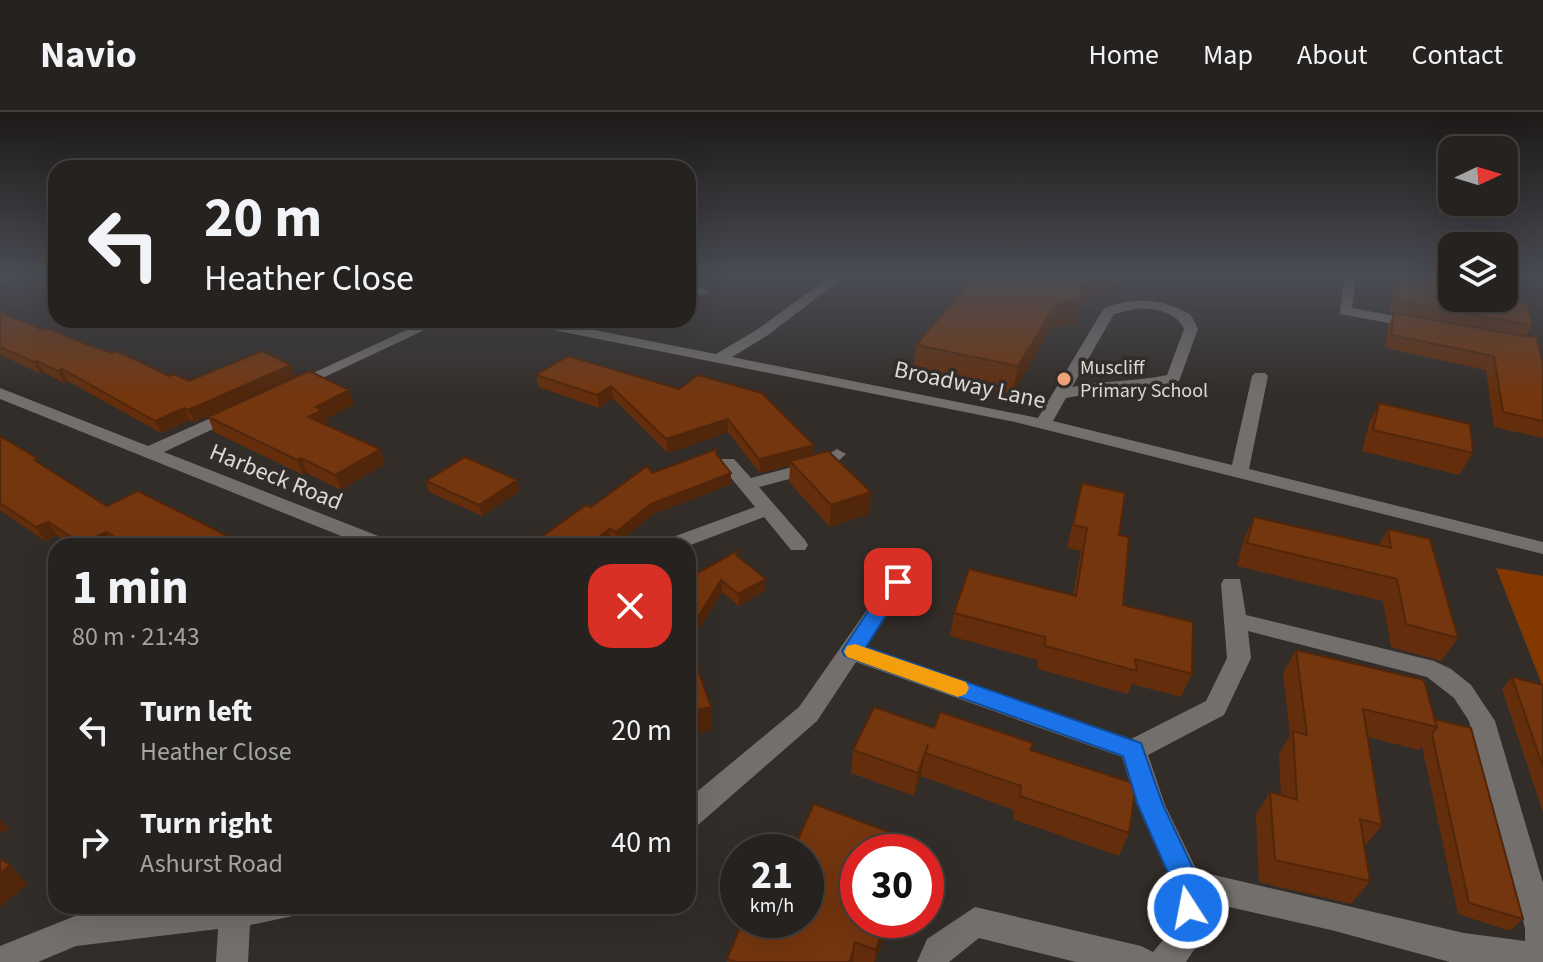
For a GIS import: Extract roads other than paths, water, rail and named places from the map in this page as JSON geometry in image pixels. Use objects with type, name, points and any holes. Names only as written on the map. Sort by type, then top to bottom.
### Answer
[{"type":"street","points":[[718,359],[785,316]]},
{"type":"street","points":[[1043,424],[1106,316]]},
{"type":"street","points":[[1060,395],[1099,386],[1144,385],[1174,378],[1191,329],[1186,318],[1181,316]]},
{"type":"street","points":[[1369,316],[1433,328]]},
{"type":"street","points":[[279,393],[421,328]]},
{"type":"street","name":"Broadway Lane","points":[[563,328],[1043,424],[1543,548]]},
{"type":"street","points":[[1239,474],[1260,376]]},
{"type":"street","name":"Harbeck Road","points":[[0,393],[364,538]]},
{"type":"street","name":"Harbeck Road","points":[[149,452],[250,406]]},
{"type":"street","points":[[746,485],[825,464],[837,454]]},
{"type":"street","points":[[728,463],[798,545]]},
{"type":"street","points":[[690,538],[767,509]]},
{"type":"street","points":[[696,809],[808,714],[898,582]]},
{"type":"street","points":[[852,651],[1133,750],[1215,708],[1239,658],[1232,584]]},
{"type":"street","points":[[1187,883],[1330,915],[1490,959],[1518,961],[1535,957],[1541,946],[1541,928],[1482,721],[1469,695],[1450,678],[1434,670],[1235,620]]},
{"type":"street","points":[[1133,750],[1151,805],[1187,883],[1189,933],[1165,962]]},
{"type":"street","points":[[0,962],[75,931],[226,914]]},
{"type":"street","points":[[232,962],[235,914]]},
{"type":"street","points":[[933,962],[938,950],[975,922],[1141,962]]},
{"type":"place","name":"Muscliff Primary School","points":[[1064,379]]}]
